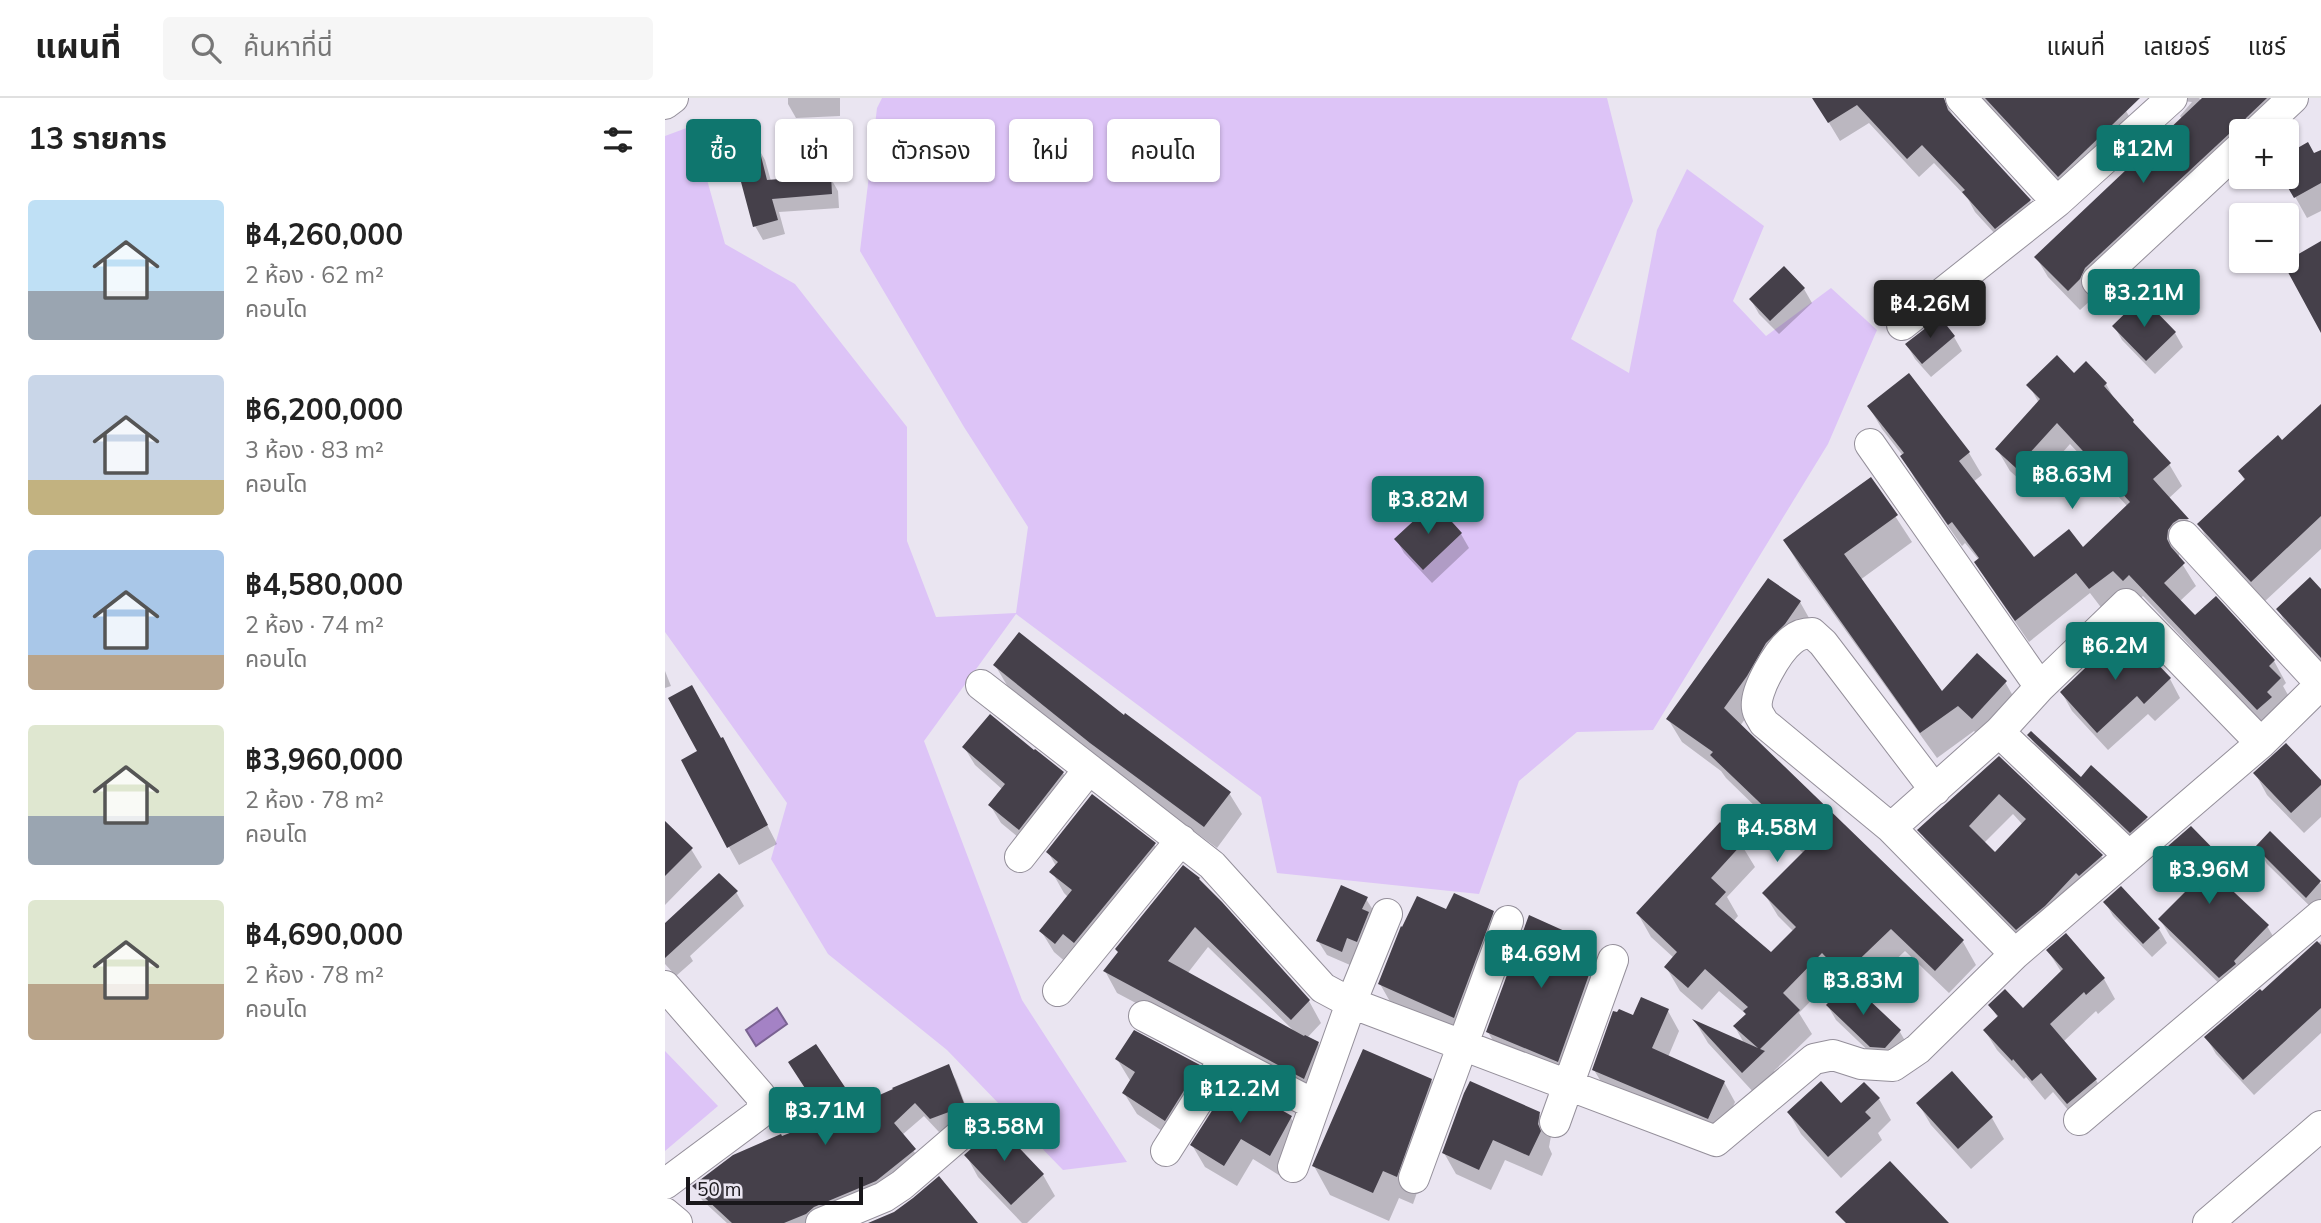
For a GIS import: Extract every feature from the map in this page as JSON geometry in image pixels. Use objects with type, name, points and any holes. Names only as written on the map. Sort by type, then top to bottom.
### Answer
[{"type":"street","points":[[665,104],[673,98]]},
{"type":"street","points":[[1961,98],[2057,202]]},
{"type":"street","points":[[2271,119],[2293,98]]},
{"type":"street","points":[[1902,325],[2057,202],[2158,102]]},
{"type":"street","points":[[2097,281],[2229,158]]},
{"type":"street","points":[[1870,444],[2040,687]]},
{"type":"street","points":[[981,685],[1212,864],[1323,988],[1351,1003],[1716,1141],[1814,1059],[1833,1055],[1861,1064],[1893,1066],[1918,1049],[2015,954],[2260,743],[2321,684],[2184,536]]},
{"type":"street","points":[[1891,828],[1999,732],[2040,687],[2126,604],[2260,743]]},
{"type":"street","points":[[1935,790],[1823,643],[1812,633],[1803,633],[1793,639],[1779,653],[1757,695],[1756,710],[1764,723],[1891,828],[2015,954]]},
{"type":"street","points":[[1999,732],[2129,856]]},
{"type":"street","points":[[1020,857],[1089,769]]},
{"type":"street","points":[[1058,991],[1181,840]]},
{"type":"street","points":[[1293,1167],[1351,1003],[1387,914]]},
{"type":"street","points":[[2079,1120],[2321,915]]},
{"type":"street","points":[[1414,1178],[1509,921]]},
{"type":"street","points":[[1555,1122],[1613,960]]},
{"type":"street","points":[[665,986],[760,1095],[763,1109],[759,1115],[665,1184]]},
{"type":"street","points":[[1144,1016],[1315,1105]]},
{"type":"street","points":[[1166,1151],[1225,1058]]},
{"type":"street","points":[[2208,1223],[2321,1126]]},
{"type":"street","points":[[821,1223],[884,1197],[902,1185],[967,1129]]},
{"type":"street","points":[[665,1213],[677,1223]]},
{"type":"shaded area","points":[[882,98],[1607,98],[1633,201],[1571,339],[1629,373],[1657,230],[1687,169],[1764,226],[1733,301],[1766,336],[1831,288],[1877,330],[1828,444],[1653,730],[1577,732],[1519,781],[1479,894],[1277,873],[1261,797],[1016,614],[924,741],[1022,1000],[1127,1162],[1063,1170],[947,1050],[828,954],[771,859],[787,803],[665,632],[665,136],[686,128],[686,182],[708,182],[725,244],[795,284],[907,427],[907,541],[936,617],[1016,613],[1028,527],[964,427],[860,251],[868,182],[995,182],[995,119],[876,119]]},
{"type":"shaded area","points":[[777,1008],[787,1024],[756,1046],[746,1030]]},
{"type":"shaded area","points":[[665,1051],[718,1106],[665,1151]]},
{"type":"building","points":[[1812,98],[1944,98],[1948,110],[2031,200],[1995,229],[1962,192],[1965,190],[1922,145],[1907,159],[1857,105],[1828,123]]},
{"type":"building","points":[[1985,98],[2140,98],[2058,177]]},
{"type":"building","points":[[2202,98],[2267,98],[2246,119],[2229,119],[2229,134],[2085,268],[2080,279],[2068,291],[2034,257]]},
{"type":"building","points":[[2308,142],[2314,153],[2321,150],[2321,183],[2294,198],[2289,189],[2299,189],[2299,147]]},
{"type":"building","points":[[761,156],[767,180],[831,182],[832,194],[772,199],[778,220],[753,227],[741,182],[761,182]]},
{"type":"building","points":[[2321,241],[2321,333],[2288,273],[2299,273],[2299,254]]},
{"type":"building","points":[[1784,266],[1805,288],[1770,321],[1749,299]]},
{"type":"building","points":[[2142,297],[2176,332],[2146,361],[2112,326]]},
{"type":"building","points":[[1940,317],[1955,336],[1922,364],[1905,344]]},
{"type":"building","points":[[2057,355],[2074,373],[2086,361],[2107,383],[2104,386],[2133,422],[2171,463],[2153,479],[2189,519],[2179,519],[2168,530],[2167,539],[2171,547],[2185,563],[2164,583],[2195,615],[2216,596],[2275,660],[2269,666],[2281,678],[2267,692],[2272,697],[2257,710],[2129,575],[2123,581],[2113,571],[2089,589],[2076,573],[2015,621],[1974,562],[1979,558],[1952,522],[1948,525],[1900,456],[1904,453],[1867,406],[1909,373],[1970,452],[1959,461],[2034,557],[2069,529],[2083,547],[2130,502],[2057,423],[2016,468],[1995,449],[2040,399],[2026,385]]},
{"type":"building","points":[[2321,404],[2321,516],[2251,582],[2197,524],[2245,479],[2238,471],[2278,435],[2282,440]]},
{"type":"building","points":[[1871,477],[1898,515],[1844,554],[1942,691],[1977,653],[2007,681],[1972,719],[1958,706],[1920,733],[1783,540]]},
{"type":"building","points":[[1434,502],[1462,533],[1423,570],[1394,539]]},
{"type":"building","points":[[2310,577],[2321,589],[2321,658],[2276,609]]},
{"type":"building","points":[[1768,578],[1801,601],[1785,624],[1766,643],[1724,708],[1964,940],[1935,971],[1891,929],[1843,975],[1822,953],[1783,993],[1800,1010],[1760,1049],[1765,1051],[1742,1073],[1692,1019],[1758,1048],[1733,1026],[1746,1014],[1743,1011],[1748,1007],[1705,969],[1688,988],[1664,967],[1677,952],[1636,913],[1720,822],[1743,843],[1711,878],[1726,892],[1715,904],[1771,952],[1796,927],[1762,893],[1807,848],[1710,755],[1713,752],[1666,719]]},
{"type":"building","points":[[2125,630],[2171,678],[2144,704],[2137,696],[2097,733],[2060,692]]},
{"type":"building","points":[[1019,632],[1124,715],[1125,713],[1231,792],[1204,827],[1090,743],[993,665]]},
{"type":"building","points":[[692,685],[721,738],[723,737],[768,825],[727,848],[681,760],[697,751],[668,698]]},
{"type":"building","points":[[990,714],[1064,772],[1019,830],[988,805],[1005,784],[962,747]]},
{"type":"building","points":[[2031,731],[2081,777],[2091,765],[2148,817],[2130,833],[2027,735]]},
{"type":"building","points":[[2286,743],[2321,780],[2321,785],[2291,813],[2253,773]]},
{"type":"building","points":[[1999,756],[2103,855],[2079,876],[2076,873],[2045,906],[2016,930],[1917,830]],"holes":[[[1999,794],[2026,819],[1995,852],[1969,826]]]},
{"type":"building","points":[[1092,794],[1156,843],[1074,943],[1063,934],[1055,944],[1039,931],[1072,890],[1049,872],[1058,862],[1046,852]]},
{"type":"building","points":[[665,821],[693,848],[665,876]]},
{"type":"building","points":[[2191,826],[2229,865],[2218,877],[2269,925],[2234,961],[2236,964],[2219,978],[2158,919],[2192,885],[2160,853]]},
{"type":"building","points":[[2270,831],[2321,881],[2306,898],[2255,847]]},
{"type":"building","points":[[1183,865],[1200,878],[1310,1000],[1291,1020],[1195,927],[1168,961],[1319,1042],[1304,1079],[1103,971],[1118,952],[1115,949]]},
{"type":"building","points":[[719,873],[738,891],[665,958],[665,923]]},
{"type":"building","points":[[1341,885],[1368,897],[1362,909],[1369,912],[1357,942],[1347,938],[1342,952],[1316,941]]},
{"type":"building","points":[[2121,886],[2160,928],[2143,944],[2103,902]]},
{"type":"building","points":[[1454,893],[1494,911],[1454,1018],[1378,984],[1401,926],[1417,896],[1446,909]]},
{"type":"building","points":[[1529,915],[1589,942],[1580,963],[1591,969],[1558,1062],[1486,1032]]},
{"type":"building","points":[[2066,933],[2105,978],[2086,995],[2084,992],[2050,1024],[2097,1079],[2067,1104],[2041,1073],[2032,1081],[1983,1030],[1998,1016],[1988,1005],[2005,989],[2023,1008],[2063,969],[2046,950]]},
{"type":"building","points":[[2317,941],[2321,945],[2321,1008],[2243,1080],[2204,1037],[2260,989],[2262,991]]},
{"type":"building","points":[[1849,981],[1901,1030],[1885,1048],[1870,1047],[1826,1005]]},
{"type":"building","points":[[1641,997],[1669,1009],[1652,1048],[1725,1081],[1708,1119],[1592,1070],[1613,1011],[1617,1012],[1619,1009],[1633,1015]]},
{"type":"building","points":[[1134,1030],[1200,1065],[1165,1121],[1122,1093],[1135,1072],[1115,1059]]},
{"type":"building","points":[[816,1044],[857,1105],[949,1064],[965,1106],[930,1119],[915,1103],[894,1123],[916,1149],[876,1181],[784,1223],[732,1223],[692,1186],[733,1155],[825,1119],[788,1062]]},
{"type":"building","points":[[1363,1049],[1432,1079],[1397,1177],[1383,1171],[1373,1193],[1312,1166]]},
{"type":"building","points":[[1952,1071],[1993,1117],[1958,1149],[1916,1103]]},
{"type":"building","points":[[1231,1081],[1292,1116],[1270,1156],[1241,1139],[1224,1166],[1190,1145]]},
{"type":"building","points":[[1470,1081],[1540,1112],[1538,1124],[1541,1131],[1529,1156],[1493,1140],[1479,1170],[1442,1153]]},
{"type":"building","points":[[1821,1081],[1841,1103],[1864,1082],[1880,1098],[1865,1112],[1871,1118],[1828,1157],[1787,1112]]},
{"type":"building","points":[[992,1119],[1044,1174],[1011,1205],[964,1155],[979,1142],[984,1126]]},
{"type":"building","points":[[1890,1161],[1949,1223],[1846,1223],[1835,1212]]},
{"type":"building","points":[[939,1176],[978,1223],[868,1223],[894,1212]]}]
